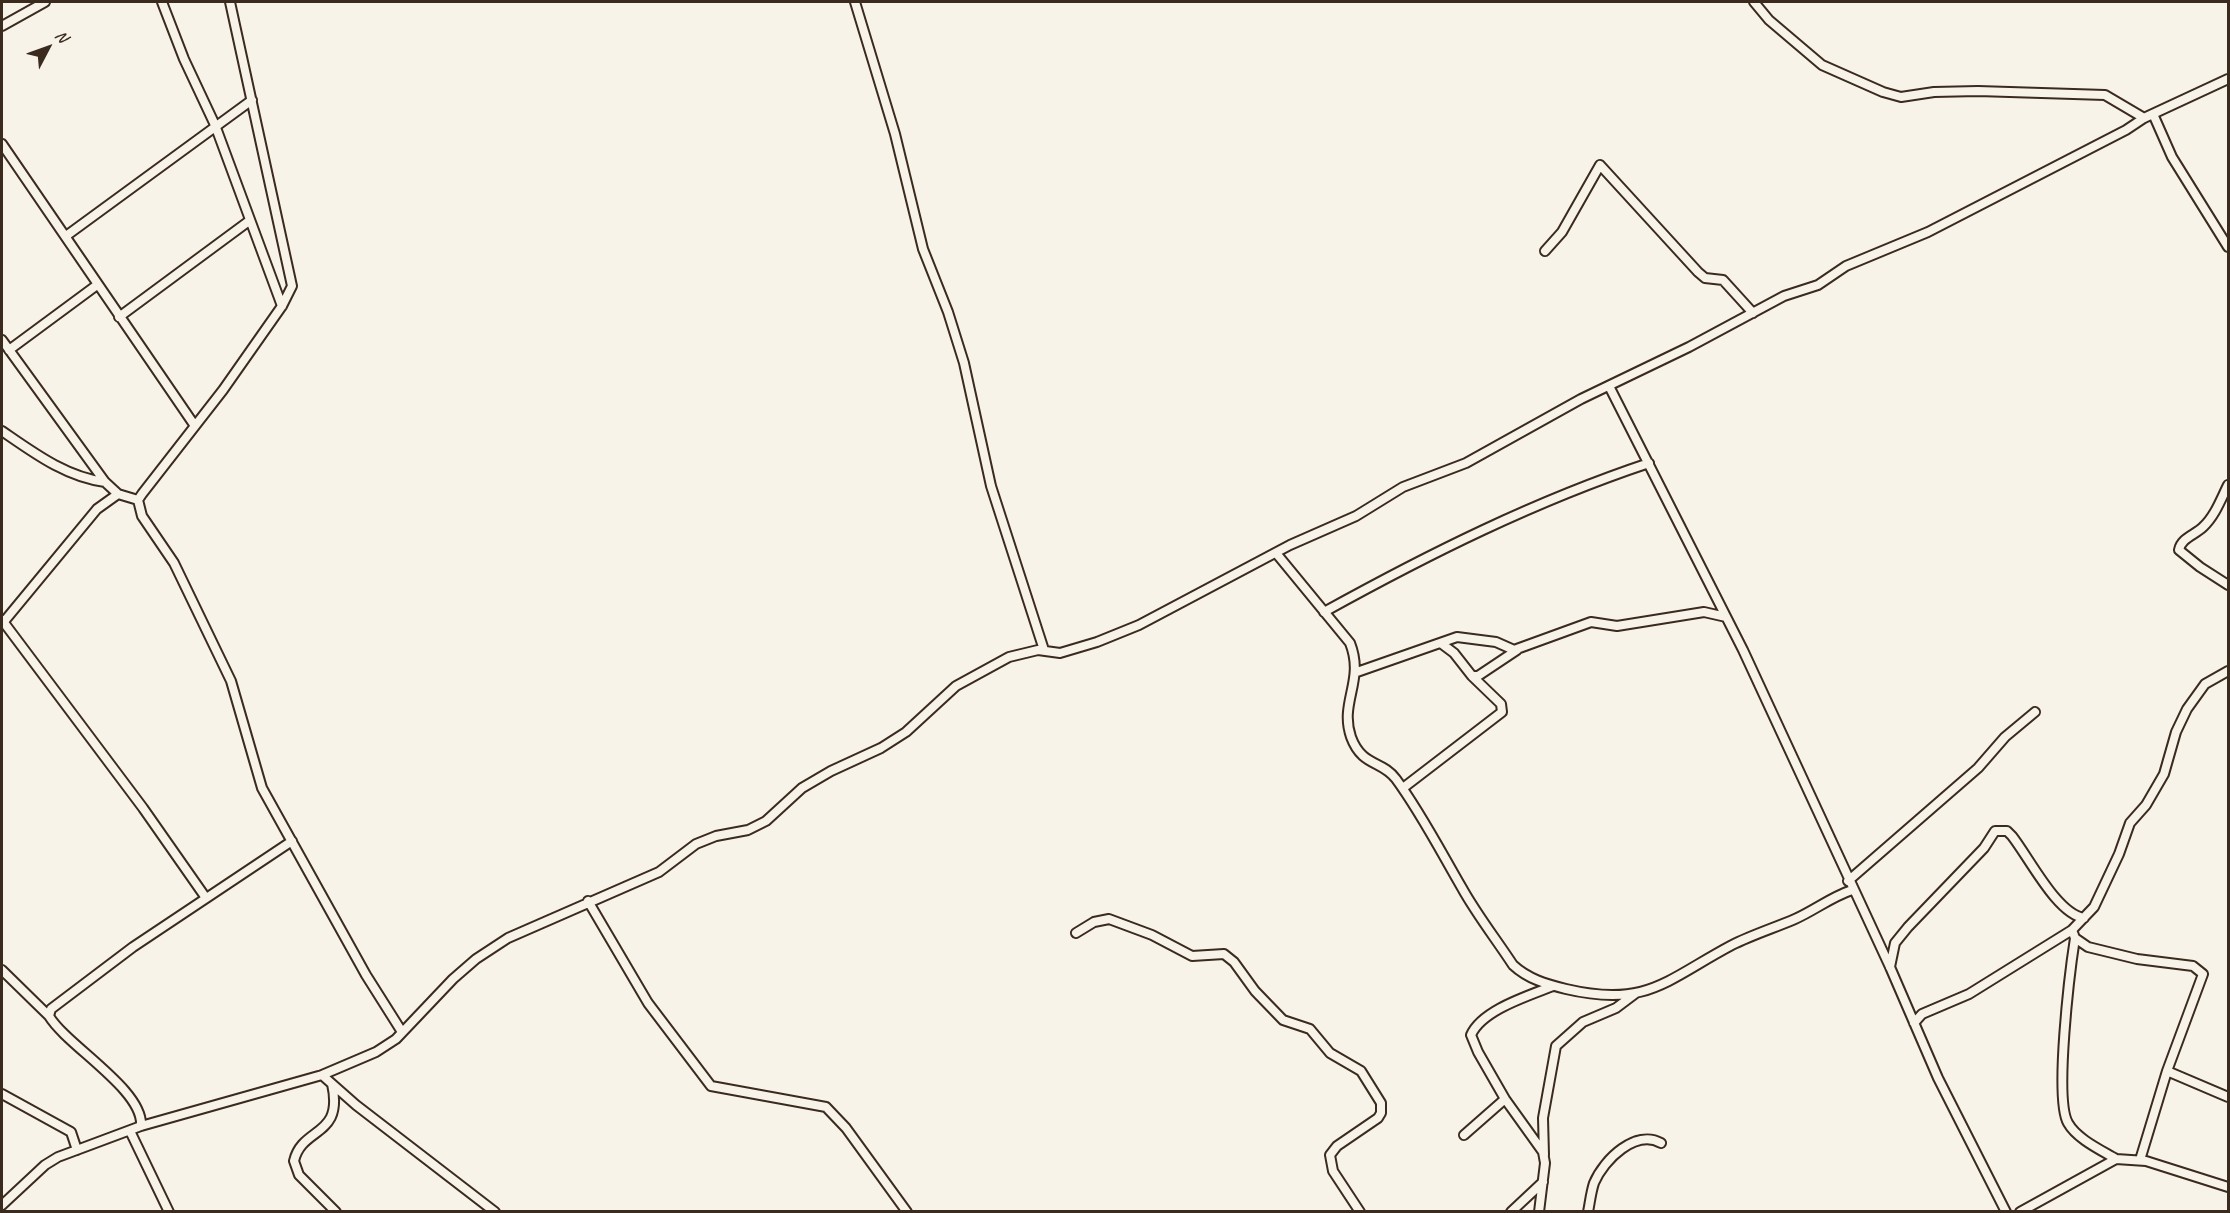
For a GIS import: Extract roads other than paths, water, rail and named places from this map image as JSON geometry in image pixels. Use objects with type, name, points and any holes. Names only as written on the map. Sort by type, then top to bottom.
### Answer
[{"type":"street","points":[[2,26],[45,2]]},
{"type":"street","points":[[162,2],[184,59],[215,125],[282,306]]},
{"type":"street","points":[[138,500],[282,306],[292,286],[231,2]]},
{"type":"street","points":[[855,2],[895,134],[923,249],[948,312],[964,363],[991,486],[1044,650]]},
{"type":"street","points":[[1754,2],[1769,20],[1822,65],[1883,92],[1901,97],[1934,92],[1978,91],[2105,95],[2144,118]]},
{"type":"street","points":[[2,1205],[45,1165],[76,1150],[141,1126],[322,1075],[376,1052],[402,1032],[476,959],[508,938],[588,901],[659,872],[696,844],[716,836],[748,830],[766,821],[802,788],[831,771],[881,748],[906,732],[956,686],[1009,657],[1044,650],[1060,653],[1097,642],[1139,625],[1276,553],[1356,516],[1403,488],[1466,463],[1526,428],[1784,296],[1818,285],[1846,266],[1928,232],[2144,118],[2229,79]]},
{"type":"street","points":[[66,236],[252,100]]},
{"type":"street","points":[[2153,114],[2178,167],[2229,246]]},
{"type":"street","points":[[2,144],[195,426]]},
{"type":"street","points":[[1545,251],[1562,232],[1600,165],[1698,272],[1705,278],[1723,280],[1753,313]]},
{"type":"street","points":[[119,317],[249,221]]},
{"type":"street","points":[[9,350],[98,285]]},
{"type":"street","points":[[2,340],[105,482],[118,494],[138,500]]},
{"type":"street","points":[[1609,386],[1726,617],[1890,967],[1938,1078],[2006,1212]]},
{"type":"street","points":[[2,431],[52,464],[85,479],[105,482]]},
{"type":"street","points":[[1324,612],[1485,527],[1603,478],[1649,463]]},
{"type":"street","points":[[2229,485],[2208,522],[2182,541],[2179,550],[2200,567],[2229,585]]},
{"type":"street","points":[[118,494],[97,509],[2,622],[143,808],[206,898]]},
{"type":"street","points":[[138,500],[142,516],[174,563],[231,681],[262,788],[366,975],[402,1032]]},
{"type":"street","points":[[1276,553],[1350,643],[1356,658],[1357,672],[1347,715],[1352,738],[1364,759],[1391,772],[1403,788],[1463,890],[1513,965],[1523,974],[1553,986],[1596,996],[1637,992],[1668,984],[1745,938],[1794,919],[1834,896],[1852,890]]},
{"type":"street","points":[[1473,676],[1478,676],[1518,650],[1591,622],[1617,626],[1704,612],[1726,617]]},
{"type":"street","points":[[1357,672],[1457,637],[1496,642],[1518,650]]},
{"type":"street","points":[[1403,788],[1502,712],[1501,704],[1454,653],[1442,644]]},
{"type":"street","points":[[2229,671],[2205,684],[2187,709],[2176,732],[2164,774],[2146,805],[2130,823],[2120,855],[2094,907],[2074,934],[2064,1041],[2063,1112],[2068,1124],[2079,1135],[2116,1159],[2140,1160],[2229,1187]]},
{"type":"street","points":[[1848,881],[1978,768],[2005,737],[2035,712]]},
{"type":"street","points":[[1890,967],[1895,944],[1984,848],[1995,831],[2007,831],[2059,904],[2072,915],[2084,918]]},
{"type":"street","points":[[49,1016],[54,1005],[133,947],[292,841]]},
{"type":"street","points":[[588,901],[648,1003],[711,1086],[826,1107],[846,1128],[907,1212]]},
{"type":"street","points":[[1076,933],[1094,922],[1109,919],[1152,934],[1192,956],[1224,954],[1283,1020],[1310,1029],[1330,1053],[1361,1071],[1381,1103],[1381,1113],[1378,1119],[1337,1146],[1330,1161],[1332,1171],[1360,1212]]},
{"type":"street","points":[[1914,1023],[1922,1014],[1969,994],[2074,934]]},
{"type":"street","points":[[2074,934],[2088,946],[2137,959],[2193,966],[2200,970],[2202,978],[2167,1071],[2140,1160]]},
{"type":"street","points":[[2,970],[139,1108],[141,1126]]},
{"type":"street","points":[[1544,1156],[1506,1100],[1472,1039],[1473,1031],[1482,1020],[1502,1008],[1553,986]]},
{"type":"street","points":[[1539,1212],[1543,1182],[1544,1118],[1556,1046],[1583,1022],[1616,1008],[1637,992]]},
{"type":"street","points":[[2167,1071],[2229,1097]]},
{"type":"street","points":[[322,1075],[495,1212]]},
{"type":"street","points":[[332,1083],[335,1104],[332,1117],[303,1146],[294,1161],[299,1175],[336,1212]]},
{"type":"street","points":[[2,1094],[70,1132],[76,1150]]},
{"type":"street","points":[[1464,1135],[1506,1100]]},
{"type":"street","points":[[130,1131],[169,1212]]},
{"type":"street","points":[[1588,1212],[1594,1184],[1615,1155],[1636,1140],[1654,1139],[1661,1143]]},
{"type":"street","points":[[2020,1212],[2116,1159]]},
{"type":"street","points":[[1511,1212],[1543,1182]]}]
